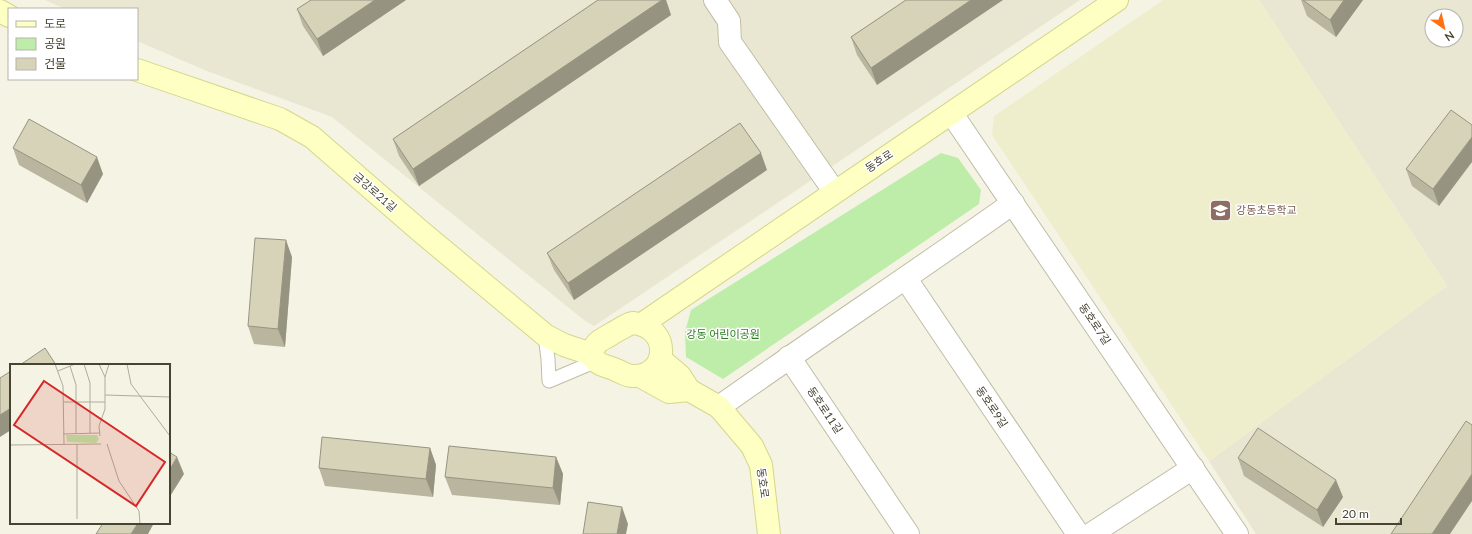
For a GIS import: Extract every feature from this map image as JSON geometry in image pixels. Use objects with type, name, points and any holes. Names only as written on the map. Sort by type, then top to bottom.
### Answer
[{"type":"street","points":[[715,0],[729,21],[730,42],[834,191]]},
{"type":"street","name":"동호로","points":[[642,324],[834,191],[952,114],[1117,0]]},
{"type":"street","name":"금강로21길","points":[[138,70],[280,118],[312,137],[419,230],[545,335],[593,358]]},
{"type":"street","name":"동호로7길","points":[[952,114],[1237,534]]},
{"type":"street","points":[[719,407],[789,357],[906,279],[1013,203]]},
{"type":"street","name":"동호로9길","points":[[906,279],[1078,534]]},
{"type":"street","points":[[633,323],[642,324],[650,328],[658,338],[662,350],[660,359],[648,372],[640,376],[631,376],[616,369],[604,367],[593,358],[594,346],[600,339],[613,333],[624,325],[633,323]]},
{"type":"street","name":"동호로11길","points":[[789,357],[908,534]]},
{"type":"street","points":[[640,376],[669,392],[689,390],[680,376],[660,359]]},
{"type":"street","name":"동호로","points":[[689,390],[719,407],[752,446],[761,465],[769,534]]},
{"type":"street","points":[[1091,534],[1192,468]]},
{"type":"lane","points":[[545,335],[549,381],[593,358]]},
{"type":"shaded area","points":[[45,0],[1080,0],[594,326],[584,320],[332,117],[207,71],[138,41],[138,8],[63,8]]},
{"type":"shaded area","name":"강동초등학교","points":[[1163,0],[1259,0],[1447,286],[1209,461],[992,135],[994,116]]},
{"type":"shaded area","points":[[1259,0],[1472,0],[1472,534],[1256,534],[1209,461],[1447,286]]},
{"type":"green space","name":"강동 어린이공원","points":[[941,153],[958,158],[981,190],[979,204],[723,379],[686,357],[685,332],[691,310]]},
{"type":"building","points":[[311,0],[375,0],[317,39],[297,9]]},
{"type":"building","points":[[598,0],[662,0],[413,169],[393,139]]},
{"type":"building","points":[[906,0],[971,0],[871,68],[851,37]]},
{"type":"building","points":[[1303,0],[1344,0],[1330,20]]},
{"type":"building","points":[[1451,110],[1472,125],[1472,137],[1433,189],[1406,169]]},
{"type":"building","points":[[29,119],[97,157],[81,185],[13,148]]},
{"type":"building","points":[[740,123],[761,153],[568,283],[547,253]]},
{"type":"building","points":[[255,238],[286,240],[278,329],[248,326]]},
{"type":"building","points":[[45,348],[55,364],[21,364]]},
{"type":"building","points":[[10,372],[10,409],[0,415],[0,378]]},
{"type":"building","points":[[1466,421],[1472,425],[1472,474],[1432,534],[1391,534]]},
{"type":"building","points":[[1258,428],[1336,480],[1317,510],[1238,458]]},
{"type":"building","points":[[322,437],[430,448],[426,479],[319,468]]},
{"type":"building","points":[[449,446],[556,457],[553,488],[445,477]]},
{"type":"building","points":[[170,453],[177,457],[170,469]]},
{"type":"building","points":[[588,502],[622,507],[617,534],[583,534]]},
{"type":"building","points":[[102,524],[137,524],[131,534],[96,534]]},
{"type":"place","name":"강동초등학교","points":[[1220,210]]}]
